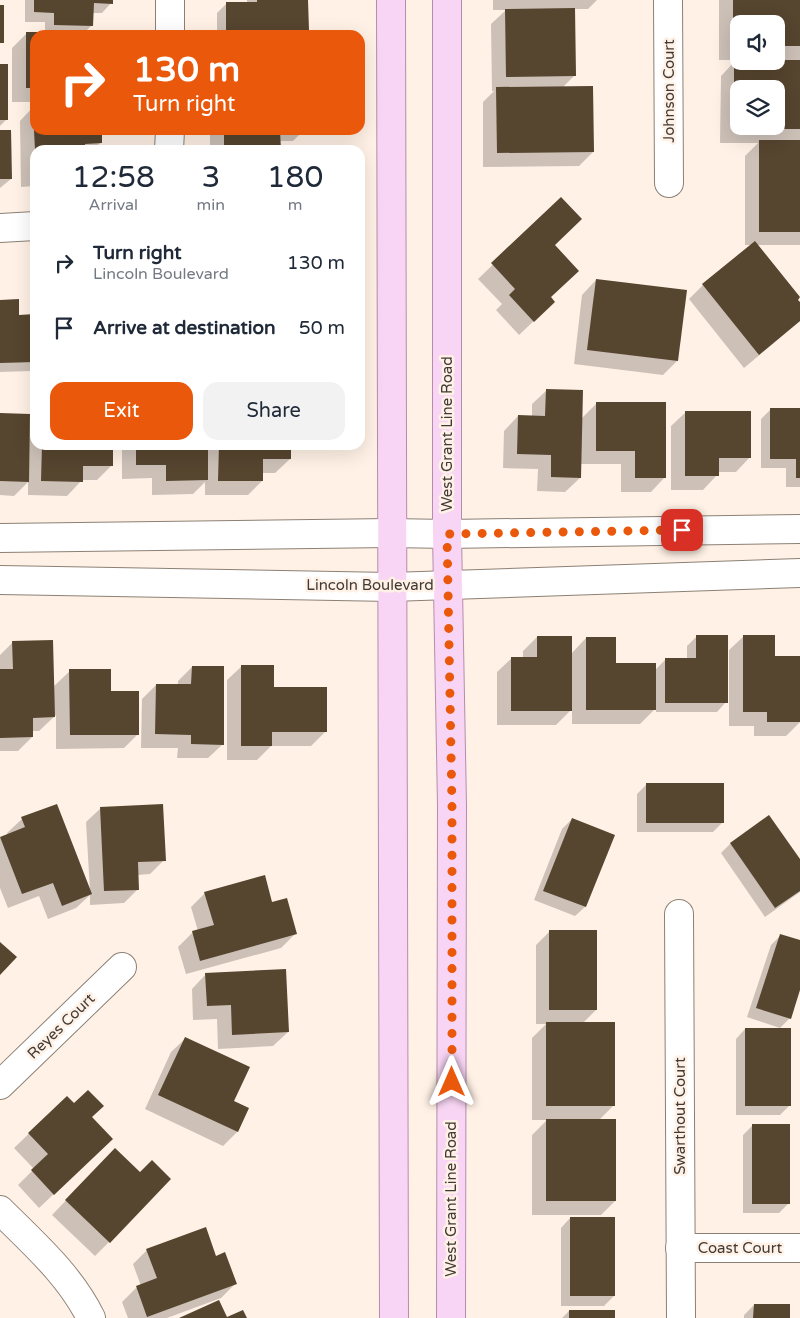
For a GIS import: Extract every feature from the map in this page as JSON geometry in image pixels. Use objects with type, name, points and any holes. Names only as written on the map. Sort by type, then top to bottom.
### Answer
[{"type":"main road","points":[[391,0],[394,1318]]},
{"type":"main road","name":"West Grant Line Road","points":[[446,0],[447,534],[452,806],[451,1318]]},
{"type":"street","points":[[170,0],[170,30]]},
{"type":"street","name":"Johnson Court","points":[[668,0],[669,183]]},
{"type":"street","points":[[0,228],[30,226]]},
{"type":"street","points":[[0,538],[391,533],[447,534],[800,528]]},
{"type":"street","name":"Lincoln Boulevard","points":[[0,580],[391,587],[800,573]]},
{"type":"street","name":"Swarthout Court","points":[[679,914],[681,1318]]},
{"type":"street","name":"Reyes Court","points":[[0,1085],[122,967]]},
{"type":"street","points":[[0,1210],[56,1266],[87,1309],[91,1318]]},
{"type":"street","name":"Coast Court","points":[[680,1248],[800,1248]]},
{"type":"building","points":[[34,0],[113,0],[113,4],[94,3],[93,26],[54,25],[54,13],[34,12]]},
{"type":"building","points":[[257,0],[308,0],[309,30],[226,30],[226,2],[257,2]]},
{"type":"building","points":[[733,0],[800,0],[800,46],[785,46],[785,15],[733,15]]},
{"type":"building","points":[[0,5],[4,5],[4,43],[0,43]]},
{"type":"building","points":[[575,8],[576,76],[506,77],[505,9]]},
{"type":"building","points":[[26,32],[30,32],[30,88],[26,88]]},
{"type":"building","points":[[785,60],[800,60],[800,129],[785,129],[785,80],[734,80],[734,70],[785,70]]},
{"type":"building","points":[[0,64],[8,64],[8,120],[0,120]]},
{"type":"building","points":[[593,86],[594,152],[497,153],[496,87]]},
{"type":"building","points":[[0,130],[11,130],[12,179],[0,179]]},
{"type":"building","points":[[34,135],[102,135],[102,143],[35,145]]},
{"type":"building","points":[[224,135],[280,135],[281,145],[224,145]]},
{"type":"building","points":[[759,140],[800,140],[800,232],[759,232]]},
{"type":"building","points":[[561,197],[582,219],[555,245],[579,271],[551,297],[555,302],[534,322],[509,295],[515,289],[491,263]]},
{"type":"building","points":[[755,241],[800,297],[798,300],[800,302],[800,321],[759,355],[702,284]]},
{"type":"building","points":[[596,279],[687,290],[678,361],[587,350]]},
{"type":"building","points":[[19,299],[19,315],[30,314],[30,362],[0,363],[0,300]]},
{"type":"building","points":[[546,389],[583,390],[581,478],[551,477],[551,455],[517,454],[518,415],[545,416]]},
{"type":"building","points":[[596,402],[666,402],[666,478],[635,478],[635,451],[596,451]]},
{"type":"building","points":[[770,408],[800,408],[800,478],[796,478],[796,459],[770,459]]},
{"type":"building","points":[[685,411],[751,411],[751,458],[719,458],[719,476],[685,476]]},
{"type":"building","points":[[0,413],[30,414],[29,482],[0,481]]},
{"type":"building","points":[[42,450],[113,450],[113,466],[83,466],[83,482],[41,481]]},
{"type":"building","points":[[136,450],[208,450],[208,480],[166,481],[166,465],[136,465]]},
{"type":"building","points":[[219,450],[291,450],[291,459],[263,459],[263,481],[218,481]]},
{"type":"building","points":[[696,635],[728,635],[728,703],[665,703],[665,658],[696,658]]},
{"type":"building","points":[[743,635],[775,635],[775,656],[800,656],[800,722],[767,722],[767,712],[743,712]]},
{"type":"building","points":[[537,636],[572,636],[572,711],[511,711],[511,657],[537,657]]},
{"type":"building","points":[[586,637],[616,637],[616,663],[656,663],[656,710],[586,710]]},
{"type":"building","points":[[53,640],[55,717],[33,718],[33,737],[0,738],[0,669],[13,669],[12,641]]},
{"type":"building","points":[[241,665],[274,665],[274,687],[327,687],[327,732],[272,732],[272,746],[241,746]]},
{"type":"building","points":[[192,666],[224,666],[224,745],[191,744],[191,735],[155,734],[156,684],[191,684]]},
{"type":"building","points":[[69,669],[111,669],[111,691],[139,691],[139,735],[70,735]]},
{"type":"building","points":[[646,783],[724,783],[724,823],[646,823]]},
{"type":"building","points":[[57,804],[92,894],[62,906],[53,883],[22,894],[0,837],[25,827],[21,817]]},
{"type":"building","points":[[163,804],[166,861],[138,862],[139,890],[104,891],[100,807]]},
{"type":"building","points":[[769,815],[800,859],[800,891],[775,908],[730,843]]},
{"type":"building","points":[[572,818],[615,835],[586,907],[543,891]]},
{"type":"building","points":[[265,875],[272,902],[287,898],[297,934],[200,961],[192,931],[214,925],[204,892]]},
{"type":"building","points":[[549,930],[597,930],[597,1010],[549,1010]]},
{"type":"building","points":[[780,934],[800,940],[800,990],[791,1019],[756,1008]]},
{"type":"building","points":[[0,942],[17,957],[0,975]]},
{"type":"building","points":[[286,969],[289,1032],[232,1035],[231,1005],[207,1006],[205,973]]},
{"type":"building","points":[[546,1022],[615,1022],[615,1106],[546,1106]]},
{"type":"building","points":[[745,1028],[791,1028],[791,1106],[745,1106]]},
{"type":"building","points":[[185,1037],[250,1067],[234,1101],[249,1108],[238,1132],[158,1095]]},
{"type":"building","points":[[88,1090],[104,1106],[92,1117],[113,1139],[54,1195],[31,1170],[48,1154],[28,1133],[67,1096],[74,1103]]},
{"type":"building","points":[[546,1119],[616,1119],[616,1201],[546,1201]]},
{"type":"building","points":[[752,1124],[790,1124],[790,1204],[752,1204]]},
{"type":"building","points":[[115,1148],[140,1172],[152,1160],[171,1179],[110,1243],[65,1200]]},
{"type":"building","points":[[570,1217],[615,1217],[615,1296],[570,1296]]},
{"type":"building","points":[[206,1227],[216,1256],[225,1252],[237,1284],[147,1317],[136,1286],[157,1278],[146,1249]]},
{"type":"building","points":[[219,1300],[227,1317],[243,1310],[247,1318],[179,1318]]},
{"type":"building","points":[[754,1304],[790,1304],[790,1318],[753,1318]]},
{"type":"building","points":[[569,1310],[615,1310],[615,1318],[569,1318]]},
{"type":"route","points":[[452,1082],[452,806],[447,534],[682,530]]}]
